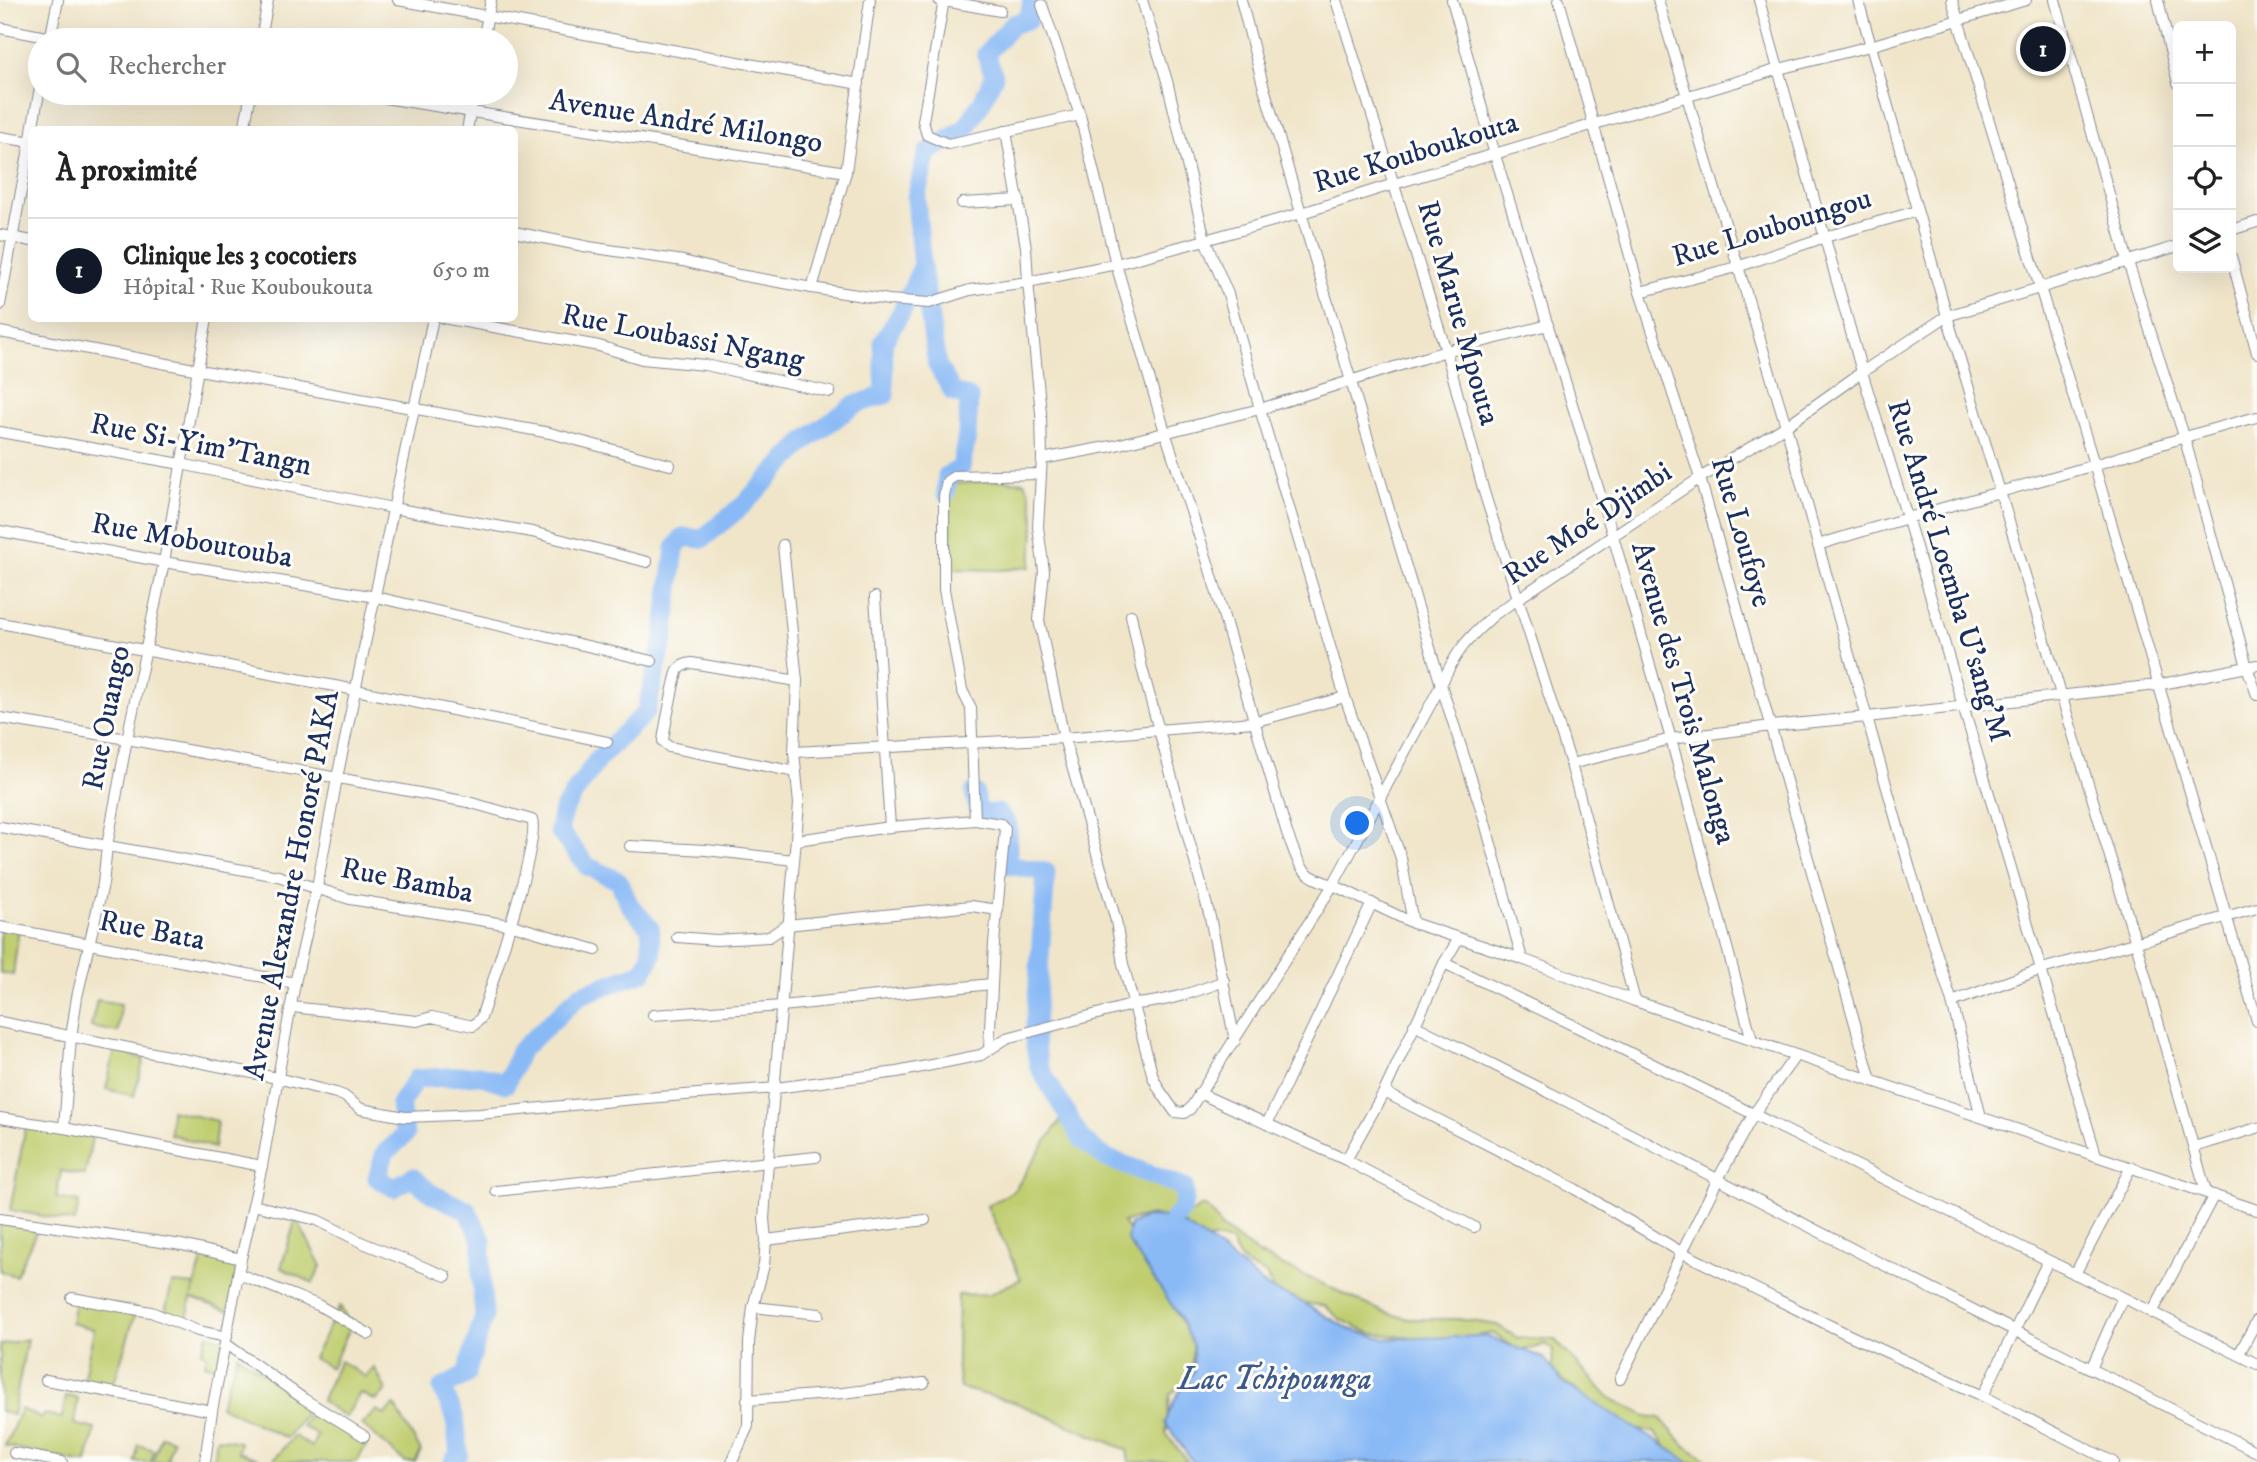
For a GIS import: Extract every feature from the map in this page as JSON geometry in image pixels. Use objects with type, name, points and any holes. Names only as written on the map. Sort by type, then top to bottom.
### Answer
[{"type":"street","points":[[52,28],[58,0]]},
{"type":"street","points":[[263,28],[268,0]]},
{"type":"street","points":[[398,0],[859,83]]},
{"type":"street","points":[[485,28],[491,0]]},
{"type":"street","points":[[812,288],[846,172],[870,0]]},
{"type":"street","points":[[1000,11],[942,0],[923,121],[927,135],[948,144],[1080,115]]},
{"type":"street","points":[[1142,0],[1167,81],[1205,240],[1228,294],[1345,697],[1401,858],[1413,923]]},
{"type":"street","points":[[1241,0],[1262,81],[1441,685],[1483,814],[1522,959]]},
{"type":"street","name":"Rue Marue Mpouta","points":[[1336,0],[1446,351],[1484,492],[1571,764],[1635,1001]]},
{"type":"street","name":"Avenue des Trois Malonga","points":[[1452,0],[1494,155],[1613,536],[1752,1040]]},
{"type":"street","name":"Rue Loufoye","points":[[1559,0],[1640,292],[1700,478],[1871,1080]]},
{"type":"street","points":[[1658,0],[1786,426],[1910,869],[1952,1002],[1981,1118]]},
{"type":"street","name":"Rue André Loemba U'sang'M","points":[[1759,0],[1862,372],[2096,1155]]},
{"type":"street","points":[[1858,0],[1947,316],[2210,1194],[2152,1313]]},
{"type":"street","points":[[1952,0],[2094,464],[2257,1021]]},
{"type":"street","name":"Rue Kouboukouta","points":[[518,233],[683,261],[739,275],[812,288],[889,300],[929,303],[970,290],[1028,282],[1116,264],[1302,214],[1779,69],[1870,46],[2026,0]]},
{"type":"street","points":[[2055,0],[2128,261],[2184,436],[2252,666],[2257,695]]},
{"type":"street","points":[[2158,0],[2173,62]]},
{"type":"street","points":[[1042,5],[1080,115],[1116,264],[1165,432],[1209,566],[1287,833],[1302,870],[1316,880],[1373,902],[1413,923],[1522,959],[1635,1001],[2257,1210]]},
{"type":"street","points":[[0,29],[28,35]]},
{"type":"street","points":[[33,126],[37,105]]},
{"type":"street","points":[[245,126],[249,105]]},
{"type":"street","name":"Avenue André Milongo","points":[[428,105],[846,172]]},
{"type":"street","points":[[468,126],[472,105]]},
{"type":"street","points":[[1006,131],[1026,247],[1041,413],[1042,459],[1038,527],[1044,571],[1039,620],[1064,738],[1116,921],[1123,964],[1135,1004]]},
{"type":"street","points":[[0,137],[28,137]]},
{"type":"street","points":[[0,305],[28,153]]},
{"type":"street","points":[[962,203],[1019,200]]},
{"type":"street","name":"Rue Louboungou","points":[[1640,292],[1737,267],[1825,237],[1917,211]]},
{"type":"street","points":[[2236,228],[2257,222]]},
{"type":"street","points":[[0,235],[28,240]]},
{"type":"street","name":"Rue Moé Djimbi","points":[[1135,1004],[1153,1077],[1169,1105],[1175,1111],[1184,1113],[1190,1109],[1235,1041],[1333,886],[1453,658],[1471,636],[1495,614],[1700,478],[1786,426],[1947,316],[2173,248]]},
{"type":"street","points":[[2236,273],[2257,353]]},
{"type":"street","name":"Rue Ouango","points":[[64,1128],[71,1037],[103,884],[107,846],[127,739],[164,562],[206,322]]},
{"type":"street","name":"Avenue Alexandre Honoré PAKA","points":[[205,1462],[212,1411],[262,1166],[295,983],[432,322]]},
{"type":"street","name":"Rue Loubassi Ngang","points":[[465,322],[599,346],[642,359],[705,365],[830,392]]},
{"type":"street","points":[[1042,459],[1112,446],[1260,409],[1446,351],[1548,325]]},
{"type":"street","points":[[0,332],[550,433],[670,465]]},
{"type":"street","points":[[1818,545],[2257,416]]},
{"type":"street","name":"Rue Si-Yim'Tangn","points":[[0,432],[531,532],[647,562]]},
{"type":"street","points":[[975,820],[971,708],[962,690],[944,589],[945,485],[955,476],[1041,474]]},
{"type":"street","name":"Rue Moboutouba","points":[[0,531],[164,562],[376,597],[652,661]]},
{"type":"street","points":[[732,1462],[748,1426],[753,1307],[764,1265],[768,1161],[776,1088],[787,925],[797,840],[799,804],[794,752],[797,681],[783,545]]},
{"type":"street","points":[[875,597],[890,827]]},
{"type":"street","points":[[1131,615],[1142,668],[1210,918],[1235,1041]]},
{"type":"street","points":[[0,623],[356,690],[607,741]]},
{"type":"street","points":[[796,772],[669,747],[663,742],[663,734],[670,712],[675,679],[679,668],[685,664],[797,681]]},
{"type":"street","points":[[1571,764],[1671,739],[2157,685],[2252,666]]},
{"type":"street","points":[[794,752],[1064,738],[1253,722],[1345,697]]},
{"type":"street","points":[[0,718],[468,802],[532,820],[535,828],[511,925],[481,1018],[475,1025],[432,1017],[417,1021],[292,1007]]},
{"type":"street","points":[[797,840],[890,827],[975,820],[1001,824],[1005,829],[991,984],[989,1050]]},
{"type":"street","name":"Rue Bamba","points":[[0,827],[278,876],[350,899],[511,925],[596,950]]},
{"type":"street","points":[[629,846],[706,850],[794,860]]},
{"type":"street","points":[[1267,1124],[1373,902]]},
{"type":"street","points":[[677,937],[716,940],[769,937],[787,925],[971,906],[998,910]]},
{"type":"street","points":[[1952,1002],[2042,969],[2257,908]]},
{"type":"street","name":"Rue Bata","points":[[0,927],[295,983]]},
{"type":"street","points":[[1346,1160],[1384,1092],[1444,963],[1459,939]]},
{"type":"street","points":[[1444,963],[2257,1364]]},
{"type":"street","points":[[0,1022],[277,1078],[336,1093],[361,1109],[405,1117],[480,1114],[776,1088],[897,1072],[981,1055],[1007,1038],[1135,1004],[1187,995],[1224,981]]},
{"type":"street","points":[[653,1015],[782,1006],[991,984]]},
{"type":"street","points":[[1414,1025],[2257,1452]]},
{"type":"street","points":[[1620,1379],[1718,1179],[1753,1115],[1797,1055]]},
{"type":"street","points":[[1384,1092],[1575,1189],[1681,1252],[1849,1335],[1983,1396],[2113,1462]]},
{"type":"street","points":[[1199,1093],[1346,1160],[1474,1227]]},
{"type":"street","points":[[0,1118],[262,1166]]},
{"type":"street","points":[[2194,1147],[2257,1128]]},
{"type":"street","points":[[496,1191],[816,1157]]},
{"type":"street","points":[[2076,1274],[2132,1167]]},
{"type":"street","points":[[253,1205],[317,1220],[363,1243],[446,1276]]},
{"type":"street","points":[[0,1219],[182,1245],[241,1259]]},
{"type":"street","points":[[766,1240],[925,1220]]},
{"type":"street","points":[[1983,1396],[2048,1261]]},
{"type":"street","points":[[239,1274],[318,1304],[369,1334]]},
{"type":"street","points":[[72,1298],[151,1312],[227,1341],[304,1399],[364,1436]]},
{"type":"street","points":[[2091,1369],[2122,1299]]},
{"type":"street","points":[[753,1307],[819,1314]]},
{"type":"street","points":[[2239,1354],[2257,1320]]},
{"type":"street","points":[[46,1380],[212,1411]]},
{"type":"street","points":[[747,1400],[842,1393],[924,1383]]},
{"type":"street","points":[[14,1453],[62,1462]]},
{"type":"green space","points":[[1000,480],[1025,482],[1029,491],[1034,524],[1030,567],[1002,570],[951,569],[949,506],[952,484]]},
{"type":"green space","points":[[0,923],[19,927],[13,975],[0,973]]},
{"type":"green space","points":[[97,1000],[121,1004],[118,1032],[91,1027]]},
{"type":"green space","points":[[115,1049],[144,1059],[134,1096],[106,1089]]},
{"type":"green space","points":[[171,1110],[217,1121],[214,1148],[170,1134]]},
{"type":"green space","points":[[1061,1120],[1137,1168],[1171,1184],[1189,1214],[1203,1206],[1210,1210],[1221,1227],[1260,1255],[1383,1312],[1409,1319],[1457,1319],[1497,1325],[1516,1337],[1555,1340],[1608,1397],[1646,1416],[1660,1418],[1684,1445],[1710,1462],[1680,1462],[1654,1432],[1625,1428],[1558,1376],[1552,1368],[1553,1349],[1545,1344],[1529,1349],[1517,1348],[1493,1333],[1429,1340],[1370,1333],[1340,1319],[1325,1306],[1292,1301],[1273,1289],[1266,1274],[1241,1259],[1232,1242],[1215,1238],[1191,1246],[1177,1227],[1181,1221],[1151,1215],[1123,1222],[1192,1340],[1192,1377],[1170,1394],[1166,1434],[1188,1462],[1129,1462],[1127,1450],[1014,1402],[960,1388],[957,1362],[958,1295],[990,1294],[1021,1279],[987,1206],[1015,1190]]},
{"type":"green space","points":[[26,1125],[92,1137],[85,1175],[61,1171],[56,1198],[79,1202],[75,1222],[10,1210]]},
{"type":"green space","points":[[296,1218],[321,1266],[313,1283],[281,1268]]},
{"type":"green space","points":[[0,1222],[37,1230],[16,1276],[0,1271]]},
{"type":"green space","points":[[204,1253],[239,1263],[228,1311],[191,1298],[187,1319],[165,1313],[172,1283],[194,1285],[192,1296]]},
{"type":"green space","points":[[75,1299],[137,1308],[112,1389],[83,1381],[94,1329],[71,1323]]},
{"type":"green space","points":[[340,1306],[351,1326],[331,1368],[313,1358]]},
{"type":"green space","points":[[208,1335],[225,1340],[219,1369],[205,1364],[207,1356],[201,1351]]},
{"type":"green space","points":[[27,1339],[13,1415],[0,1411],[0,1345]]},
{"type":"green space","points":[[238,1355],[311,1406],[286,1438],[220,1406]]},
{"type":"green space","points":[[340,1361],[366,1377],[374,1367],[386,1390],[376,1401],[360,1393],[346,1417],[321,1401]]},
{"type":"green space","points":[[66,1396],[78,1398],[74,1424],[95,1429],[87,1462],[5,1446],[21,1409],[42,1418],[45,1414],[62,1418]]},
{"type":"green space","points":[[394,1405],[421,1451],[415,1462],[405,1462],[362,1424],[377,1410],[385,1415]]},
{"type":"green space","points":[[314,1407],[366,1446],[356,1462],[271,1462],[294,1436],[312,1447],[317,1435],[302,1426]]},
{"type":"green space","points":[[161,1436],[173,1440],[167,1459],[175,1462],[153,1462]]},
{"type":"green space","points":[[217,1438],[240,1442],[238,1452],[258,1459],[255,1462],[213,1461]]},
{"type":"green space","points":[[138,1445],[154,1450],[151,1462],[135,1462]]},
{"type":"water","name":"Lac Tchipounga","points":[[1146,1217],[1174,1218],[1215,1245],[1270,1289],[1296,1299],[1349,1329],[1385,1339],[1486,1336],[1544,1358],[1563,1383],[1690,1462],[1193,1462],[1165,1423],[1175,1399],[1194,1371],[1193,1346],[1178,1314],[1127,1240],[1130,1225]]},
{"type":"waterway","points":[[946,493],[947,476],[961,468],[967,436],[969,398],[953,392],[937,365],[922,267],[916,198],[927,153],[966,128],[994,76],[986,54],[1013,24],[1028,20],[1032,0]]},
{"type":"waterway","points":[[453,1462],[459,1454],[455,1418],[442,1388],[466,1375],[484,1316],[482,1240],[467,1210],[432,1194],[412,1177],[394,1188],[377,1178],[385,1153],[405,1135],[400,1104],[416,1079],[479,1075],[506,1084],[520,1051],[580,995],[643,972],[652,955],[650,928],[629,904],[619,881],[587,866],[559,831],[563,810],[598,759],[646,712],[664,638],[675,548],[683,537],[702,539],[742,506],[806,440],[854,405],[885,395],[883,342],[901,313],[922,267]]},
{"type":"waterway","points":[[974,792],[979,814],[998,813],[1008,825],[1008,865],[1046,872],[1034,1040],[1039,1067],[1082,1140],[1106,1158],[1184,1187],[1184,1204],[1174,1218]]},
{"type":"place","name":"Clinique les 3 cocotiers","points":[[2043,49]]}]
